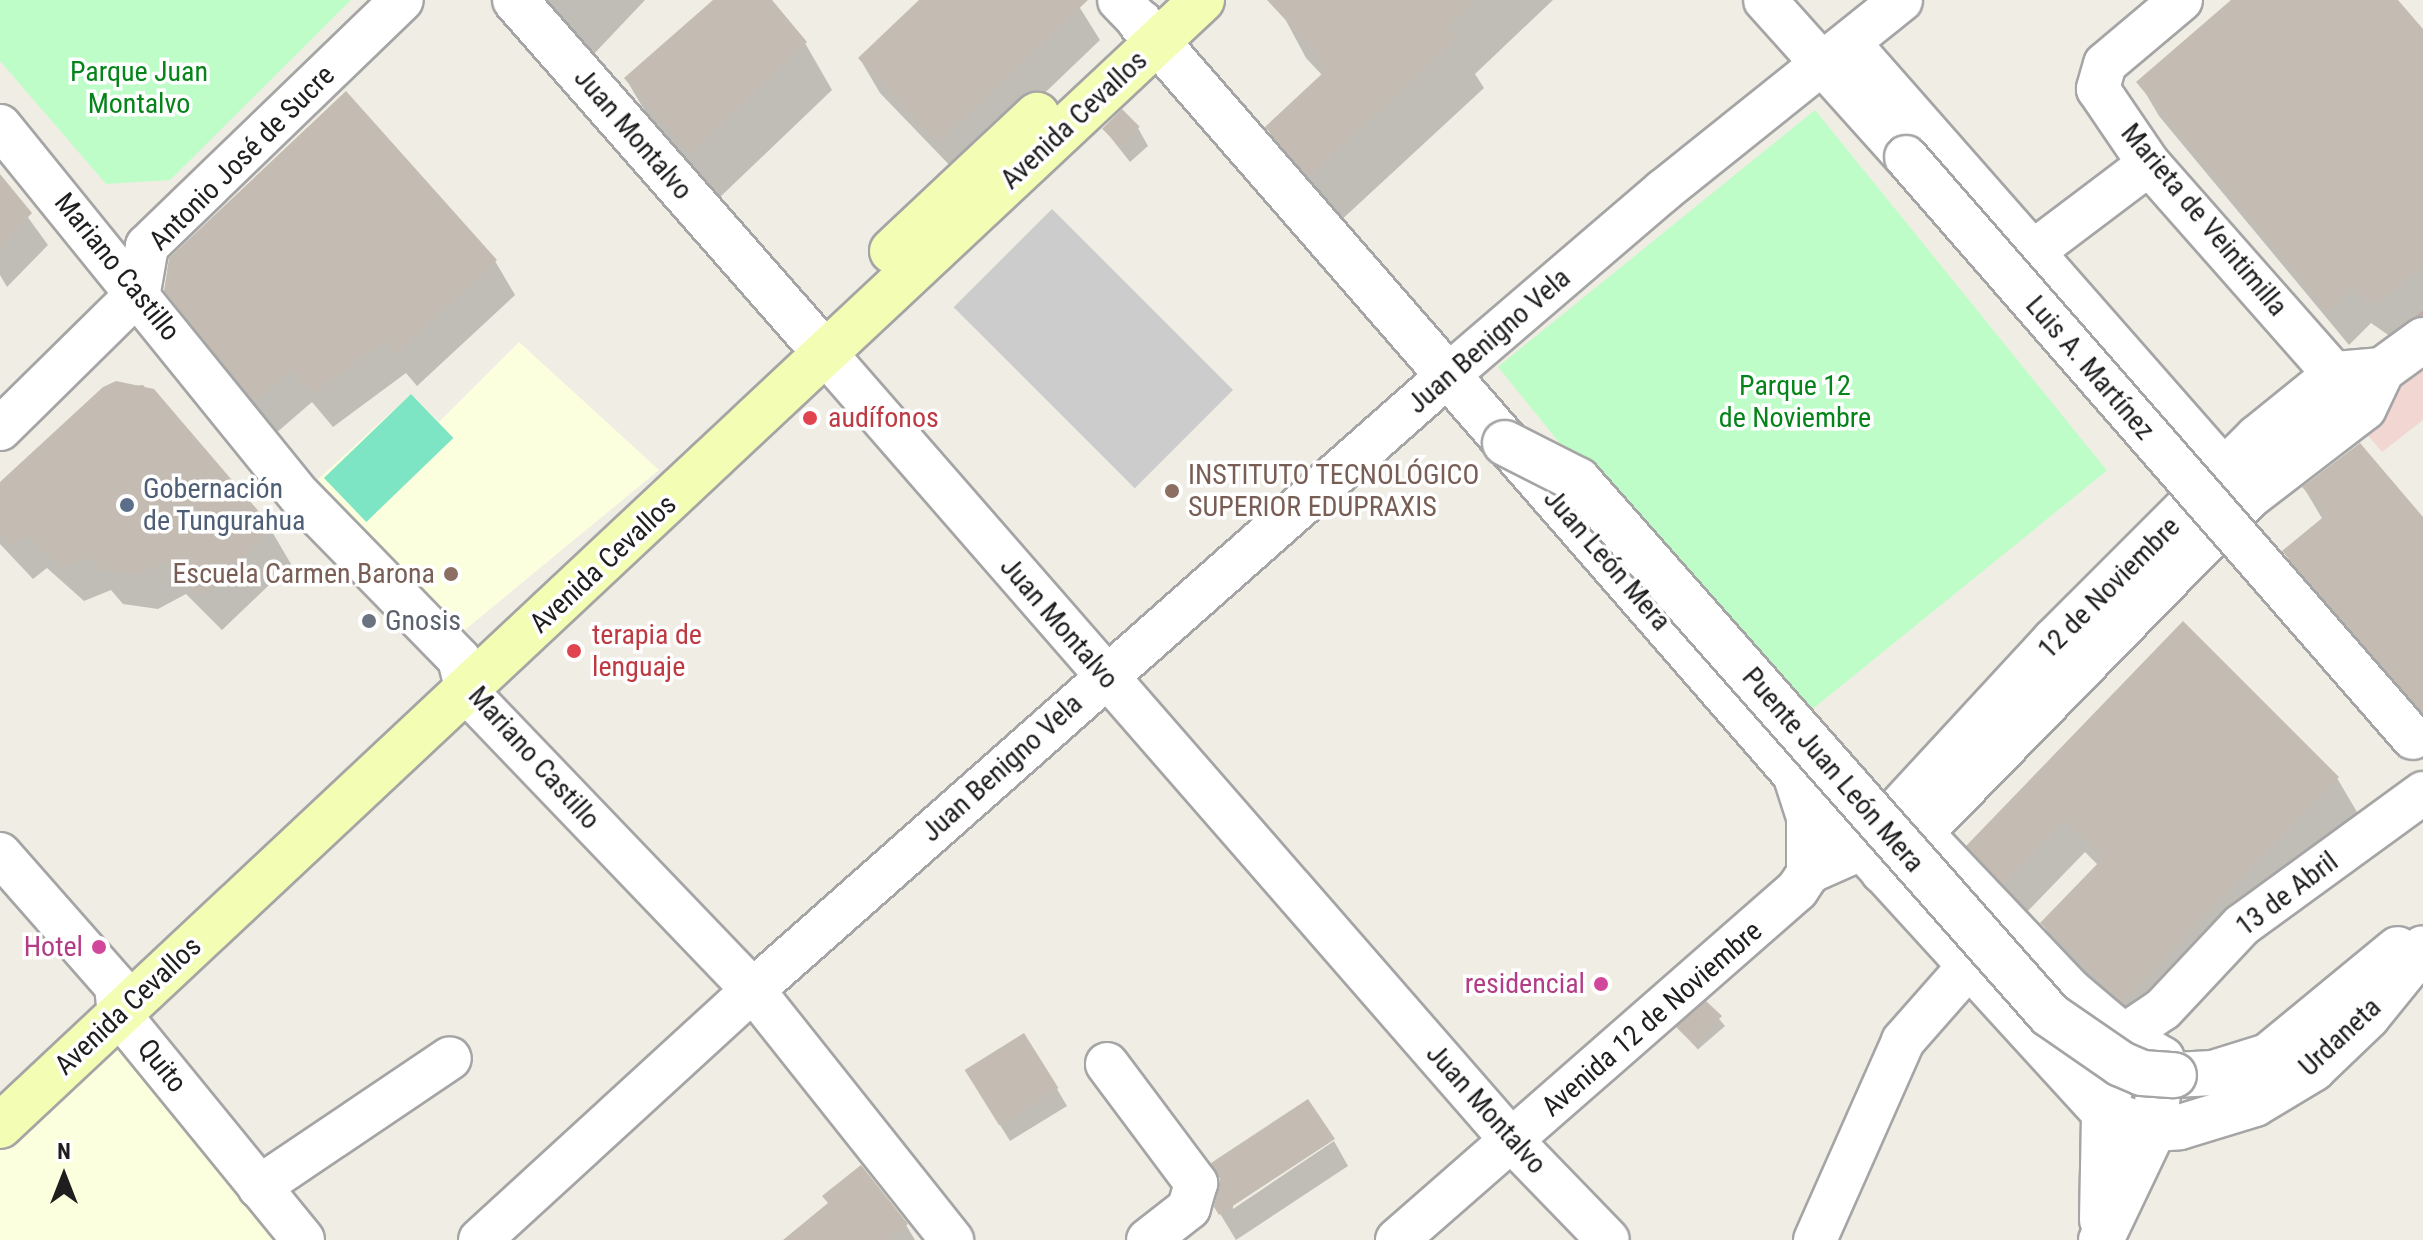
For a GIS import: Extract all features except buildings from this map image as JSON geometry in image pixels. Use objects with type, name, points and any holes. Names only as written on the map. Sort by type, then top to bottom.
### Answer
[{"type":"main road","name":"Avenida Cevallos","points":[[0,1126],[118,1000],[817,343],[1145,16],[1202,0]]},
{"type":"main road","name":"Avenida Cevallos","points":[[0,1095],[118,1000]]},
{"type":"street","name":"Antonio José de Sucre","points":[[139,292],[147,246],[402,0]]},
{"type":"street","name":"Juan Montalvo","points":[[515,0],[1513,1142],[1608,1240]]},
{"type":"street","name":"Luis A. Martínez","points":[[1765,0],[1837,55],[2034,251],[2238,483]]},
{"type":"street","name":"Juan Benigno Vela","points":[[480,1240],[753,990],[1446,377],[1663,191],[1837,55],[1901,0]]},
{"type":"street","name":"Marieta de Veintimilla","points":[[2181,0],[2105,64],[2097,77],[2098,89],[2149,164],[2336,374]]},
{"type":"street","name":"Juan León Mera","points":[[1145,16],[1446,377],[1795,774],[2104,1112]]},
{"type":"street","name":"Luis A. Martínez","points":[[1837,55],[1906,157],[2418,742]]},
{"type":"street","name":"Mariano Castillo","points":[[0,126],[139,292],[300,496],[753,990],[952,1240]]},
{"type":"street","points":[[2034,251],[2149,164]]},
{"type":"street","points":[[0,429],[139,292]]},
{"type":"street","name":"12 de Noviembre","points":[[1873,859],[2055,640],[2238,483],[2373,389],[2423,340]]},
{"type":"street","points":[[2336,374],[2373,389]]},
{"type":"street","name":"12 de Noviembre","points":[[1873,859],[1920,833],[2238,483],[2257,438],[2336,374]]},
{"type":"street","name":"Puente Juan León Mera","points":[[1505,443],[1578,480],[2050,1015],[2121,1064],[2142,1073],[2168,1067],[2213,1073],[2268,1056],[2423,928]]},
{"type":"street","points":[[1795,774],[1809,816],[1803,881],[1828,889],[1873,859]]},
{"type":"street","name":"13 de Abril","points":[[2123,1036],[2163,1009],[2242,925],[2423,793]]},
{"type":"street","points":[[1920,833],[2070,991],[2123,1036],[2168,1067]]},
{"type":"street","name":"Quito","points":[[0,854],[118,1000],[259,1187],[303,1240]]},
{"type":"street","name":"Avenida 12 de Noviembre","points":[[1397,1240],[1513,1142],[1803,881]]},
{"type":"street","name":"Urdaneta","points":[[2104,1112],[2154,1129],[2180,1127],[2255,1104],[2313,1069],[2368,1016],[2423,948]]},
{"type":"street","points":[[1815,1240],[1903,1041],[1971,964]]},
{"type":"street","points":[[2101,1240],[2154,1129],[2168,1067],[2163,1009]]},
{"type":"street","points":[[2101,1240],[2104,1112],[2123,1036]]},
{"type":"street","points":[[259,1187],[450,1058]]},
{"type":"street","points":[[1107,1064],[1196,1183],[1189,1208],[1148,1240]]},
{"type":"shaded area","points":[[1052,209],[1233,390],[1135,488],[954,307]]},
{"type":"shaded area","points":[[2423,310],[2423,420],[2382,452],[2330,390]]},
{"type":"shaded area","name":"Escuela Carmen Barona","points":[[519,342],[659,470],[438,652],[300,496],[411,394],[439,422]]},
{"type":"shaded area","points":[[117,1041],[279,1240],[0,1240],[0,1150]]},
{"type":"green space","name":"Parque Juan Montalvo","points":[[0,0],[351,0],[170,180],[106,184],[0,61]]},
{"type":"green space","name":"Parque 12 de Noviembre","points":[[1815,110],[2107,471],[1790,727],[1498,367]]},
{"type":"green space","points":[[411,394],[453,438],[366,522],[324,478]]},
{"type":"place","name":"audífonos","points":[[810,418]]},
{"type":"place","name":"INSTITUTO TECNOLÓGICO SUPERIOR EDUPRAXIS","points":[[1172,491]]},
{"type":"place","name":"Gobernación de Tungurahua","points":[[127,505]]},
{"type":"place","name":"Escuela Carmen Barona","points":[[451,574]]},
{"type":"place","name":"Gnosis","points":[[369,621]]},
{"type":"place","name":"terapia de lenguaje","points":[[574,651]]},
{"type":"place","name":"Hotel","points":[[99,947]]},
{"type":"place","name":"residencial","points":[[1601,984]]}]
